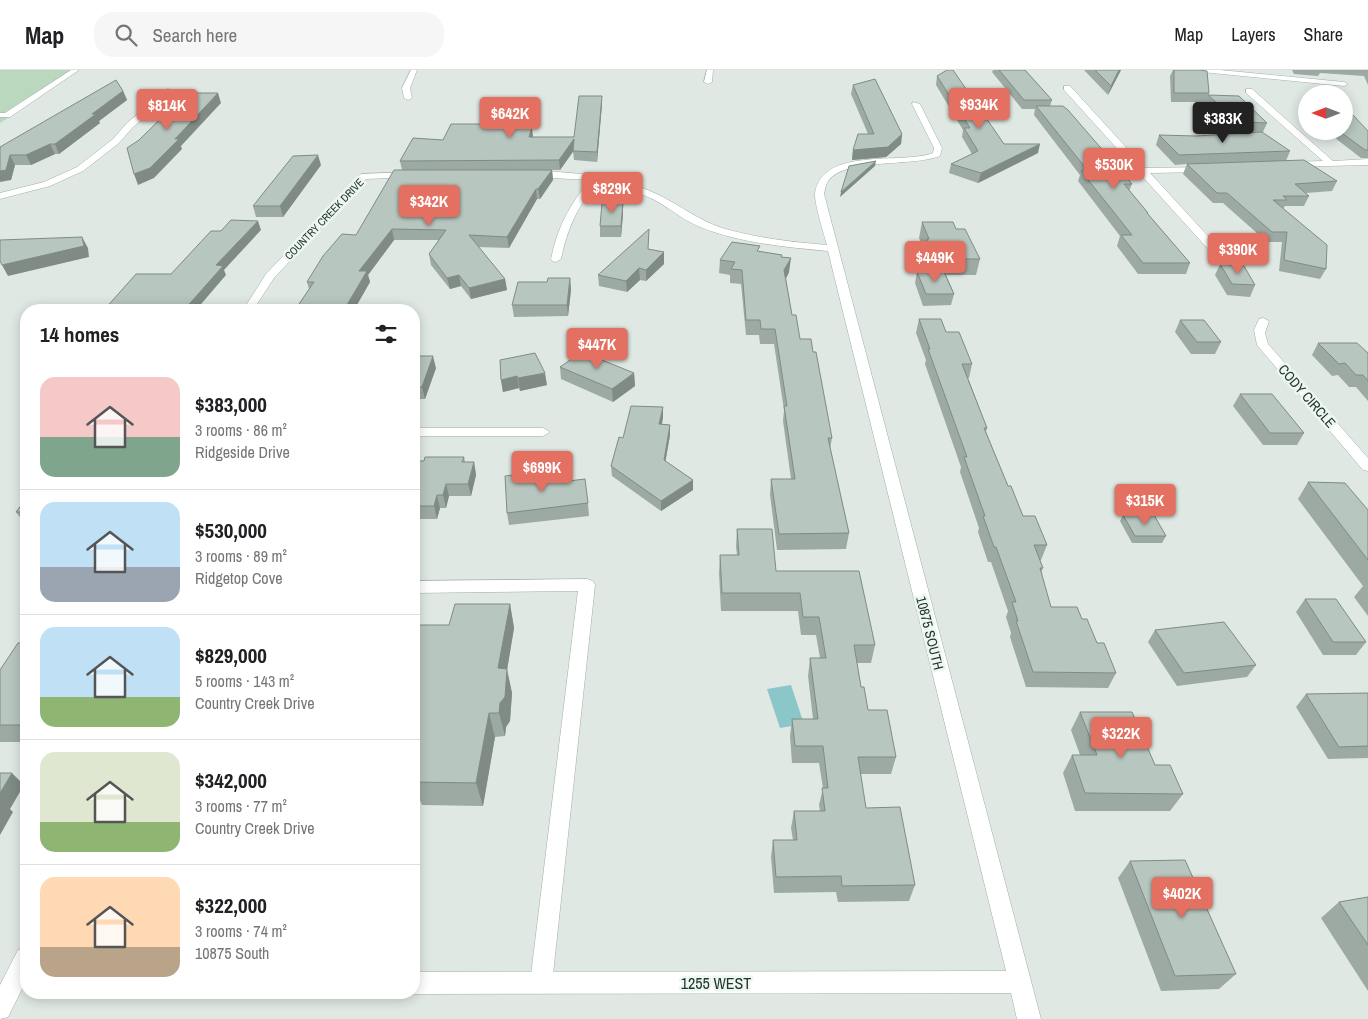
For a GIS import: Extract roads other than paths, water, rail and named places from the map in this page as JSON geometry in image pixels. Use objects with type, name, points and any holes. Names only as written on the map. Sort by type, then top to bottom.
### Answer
[{"type":"street","points":[[3,115],[76,70]]},
{"type":"street","points":[[408,98],[406,88],[414,70]]},
{"type":"street","points":[[708,82],[710,70]]},
{"type":"street","points":[[1202,70],[1344,84]]},
{"type":"street","points":[[1067,88],[1213,248]]},
{"type":"street","points":[[0,196],[47,184],[80,169],[116,141],[130,125],[171,91]]},
{"type":"street","points":[[1249,91],[1330,163]]},
{"type":"street","name":"10875 SOUTH","points":[[916,104],[938,148],[937,154],[922,159],[856,164],[843,168],[823,178],[819,186],[819,194],[1028,1019]]},
{"type":"street","points":[[1283,165],[1368,162]]},
{"type":"street","points":[[1143,171],[1216,168]]},
{"type":"street","points":[[520,174],[559,174],[616,183],[650,194],[701,224],[732,234],[789,245],[832,248]]},
{"type":"street","name":"COUNTRY CREEK DRIVE","points":[[252,304],[270,276],[364,176],[424,175]]},
{"type":"street","points":[[556,259],[564,224],[573,207],[596,179]]},
{"type":"street","name":"CODY CIRCLE","points":[[1263,321],[1259,328],[1259,336],[1263,345],[1368,467]]},
{"type":"street","points":[[420,432],[543,432]]},
{"type":"street","points":[[420,587],[587,585],[541,983]]},
{"type":"street","name":"1255 WEST","points":[[420,983],[1019,982]]},
{"type":"street","points":[[0,1009],[20,983]]},
{"type":"water","points":[[791,685],[804,724],[780,728],[767,689]]}]
